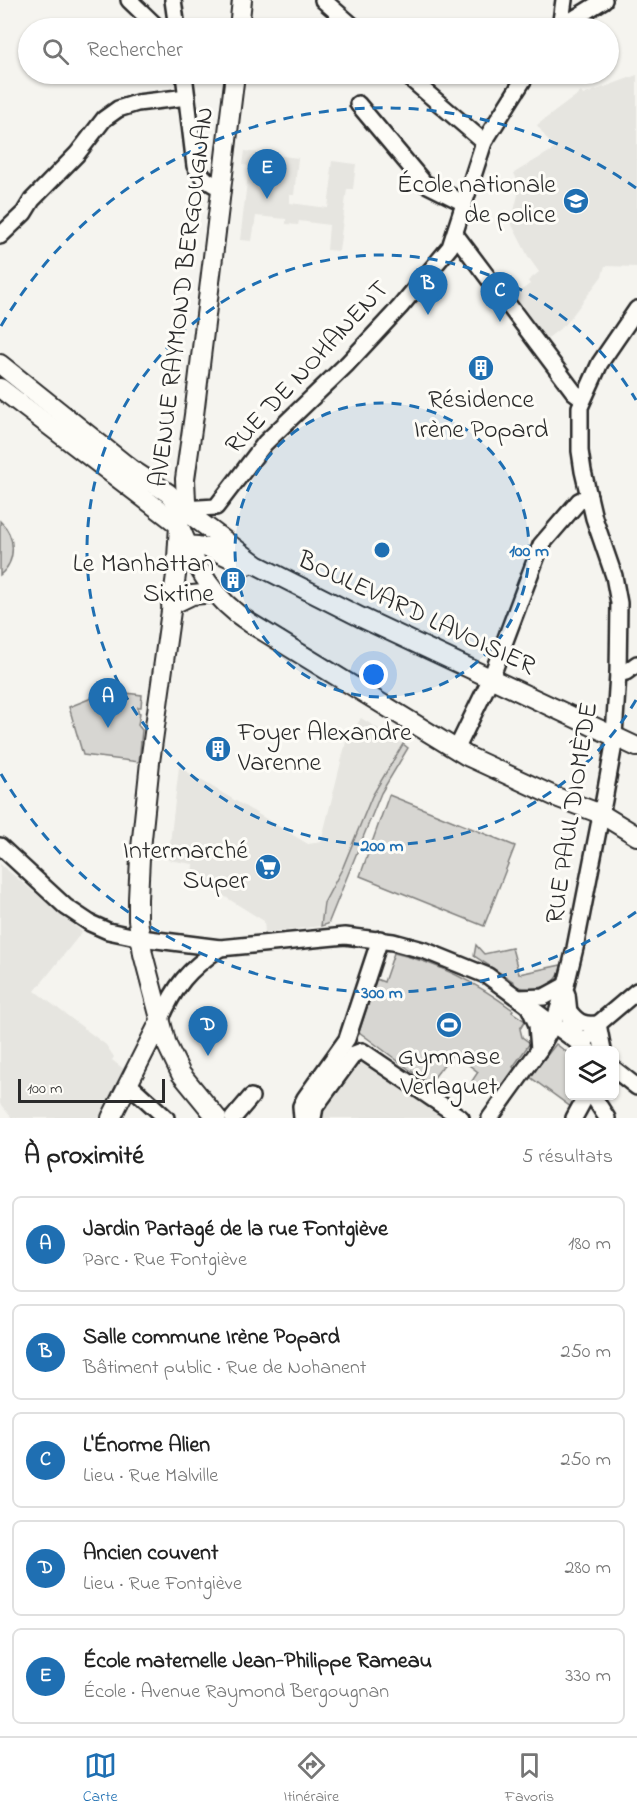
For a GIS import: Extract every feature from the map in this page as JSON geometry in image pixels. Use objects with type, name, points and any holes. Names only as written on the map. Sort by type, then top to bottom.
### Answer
[{"type":"main road","points":[[240,18],[242,0]]},
{"type":"main road","name":"AVENUE RAYMOND BERGOUGNAN","points":[[181,517],[186,501],[185,479],[195,415],[234,84]]},
{"type":"main road","points":[[0,364],[145,480],[168,493],[181,517],[182,546],[171,605],[152,751],[140,858],[138,899],[141,938],[167,1045],[181,1074],[217,1118]]},
{"type":"main road","points":[[0,388],[181,517]]},
{"type":"main road","name":"BOULEVARD LAVOISIER","points":[[181,517],[258,566],[288,582],[637,747]]},
{"type":"main road","points":[[182,546],[208,549],[246,566],[258,566]]},
{"type":"main road","points":[[182,546],[215,593],[234,613],[250,624],[456,750],[509,777],[601,814],[637,836]]},
{"type":"main road","points":[[171,605],[192,595],[215,593]]},
{"type":"main road","points":[[111,1118],[160,1021]]},
{"type":"street","points":[[129,0],[148,18]]},
{"type":"street","points":[[173,0],[176,18]]},
{"type":"street","points":[[323,0],[343,18]]},
{"type":"street","points":[[561,18],[564,0]]},
{"type":"street","points":[[576,18],[604,0]]},
{"type":"street","points":[[185,84],[195,166],[212,185],[222,188]]},
{"type":"street","points":[[417,84],[484,142]]},
{"type":"street","name":"RUE DE NOHANENT","points":[[181,517],[216,507],[265,443],[347,364],[400,307],[450,247],[484,142],[521,84]]},
{"type":"street","points":[[0,236],[77,154],[104,119],[118,109],[136,103],[187,97]]},
{"type":"street","points":[[358,104],[424,183],[465,203]]},
{"type":"street","points":[[455,234],[574,392],[582,398]]},
{"type":"street","name":"RUE PAUL DIOMÈDE","points":[[490,1118],[539,1050],[554,1025],[566,985],[613,750],[620,619],[618,589],[589,496],[580,451],[580,407],[582,398],[600,363],[637,309]]},
{"type":"street","points":[[456,750],[491,678],[542,544],[579,501],[589,496]]},
{"type":"street","points":[[618,674],[626,672],[637,664]]},
{"type":"street","points":[[0,846],[76,914],[108,932],[220,948],[345,936],[380,939],[426,951],[488,976],[580,1046]]},
{"type":"street","points":[[302,1118],[301,1106],[305,1098],[347,1039],[380,939]]},
{"type":"street","points":[[160,1021],[171,995],[189,972],[220,948]]},
{"type":"street","points":[[523,1002],[544,997],[566,985]]},
{"type":"street","name":"RUE PAUL DIOMÈDE","points":[[566,985],[570,1022],[582,1046]]},
{"type":"street","points":[[586,1046],[598,1024],[637,991]]},
{"type":"street","points":[[523,1002],[537,1025],[539,1050]]},
{"type":"street","points":[[568,1009],[577,1021],[598,1024]]},
{"type":"street","points":[[598,1024],[602,1046]]},
{"type":"street","points":[[313,1118],[315,1107],[356,1053],[355,1045],[347,1039]]},
{"type":"street","points":[[356,1053],[366,1053],[461,1118]]},
{"type":"street","points":[[619,1072],[635,1085]]},
{"type":"street","points":[[619,1085],[635,1085]]},
{"type":"street","points":[[132,1087],[166,1118]]},
{"type":"street","points":[[233,1118],[251,1097]]},
{"type":"street","points":[[574,1118],[584,1100]]},
{"type":"street","points":[[596,1100],[607,1118]]},
{"type":"shaded area","name":"École nationale de police","points":[[637,75],[637,267],[605,266],[602,276],[566,324],[544,341],[512,297],[530,284],[528,281],[539,272],[511,223],[520,187],[514,173],[554,149],[537,125],[581,92],[583,95],[613,84],[619,84],[619,82]]},
{"type":"shaded area","points":[[245,151],[298,158],[294,195],[290,195],[290,203],[328,208],[332,161],[356,164],[353,189],[347,189],[339,251],[327,250],[329,225],[299,221],[298,225],[286,224],[286,219],[256,216],[252,241],[240,240],[249,166],[243,165]]},
{"type":"shaded area","points":[[0,521],[12,541],[12,556],[6,569],[0,575]]},
{"type":"shaded area","points":[[109,691],[142,695],[141,707],[138,707],[140,713],[138,725],[142,730],[139,762],[83,755],[69,707]]},
{"type":"shaded area","points":[[361,718],[403,744],[372,796],[343,867],[324,903],[321,926],[265,933],[264,921],[192,876],[193,864],[168,860],[179,767],[308,844],[321,842],[346,742]]},
{"type":"shaded area","points":[[403,744],[408,748],[381,793],[328,924],[321,926],[324,903],[343,867],[372,796]]},
{"type":"shaded area","points":[[389,795],[515,846],[484,926],[360,876]]},
{"type":"shaded area","points":[[0,864],[82,932],[35,991],[106,1045],[114,1057],[112,1060],[125,1070],[103,1118],[12,1118],[0,1104]]},
{"type":"shaded area","points":[[476,945],[484,954],[512,948],[519,974],[561,965],[559,973],[556,979],[544,986],[522,988],[515,986],[514,982],[474,956]]},
{"type":"shaded area","name":"Gymnase Verlaguet","points":[[394,953],[426,962],[457,975],[499,1000],[525,1021],[520,1029],[522,1037],[530,1043],[513,1067],[516,1070],[496,1098],[472,1081],[478,1072],[453,1053],[429,1084],[359,1032],[376,979],[384,982]]},
{"type":"shaded area","points":[[556,1044],[565,1051],[565,1100],[574,1100],[571,1107],[530,1077]]},
{"type":"shaded area","points":[[365,1057],[450,1118],[322,1118],[321,1106],[356,1058]]},
{"type":"place","name":"École maternelle Jean-Philippe Rameau","points":[[267,199]]},
{"type":"place","name":"École nationale de police","points":[[576,201]]},
{"type":"place","name":"Salle commune Irène Popard","points":[[428,315]]},
{"type":"place","name":"L'Énorme Alien","points":[[500,322]]},
{"type":"place","name":"Résidence Irène Popard","points":[[481,368]]},
{"type":"place","name":"Le Manhattan Sixtine","points":[[233,580]]},
{"type":"place","name":"Jardin Partagé de la rue Fontgiève","points":[[108,728]]},
{"type":"place","name":"Foyer Alexandre Varenne","points":[[218,749]]},
{"type":"place","name":"Intermarché Super","points":[[268,867]]},
{"type":"place","name":"Gymnase Verlaguet","points":[[449,1025]]},
{"type":"place","name":"Ancien couvent","points":[[208,1056]]}]
